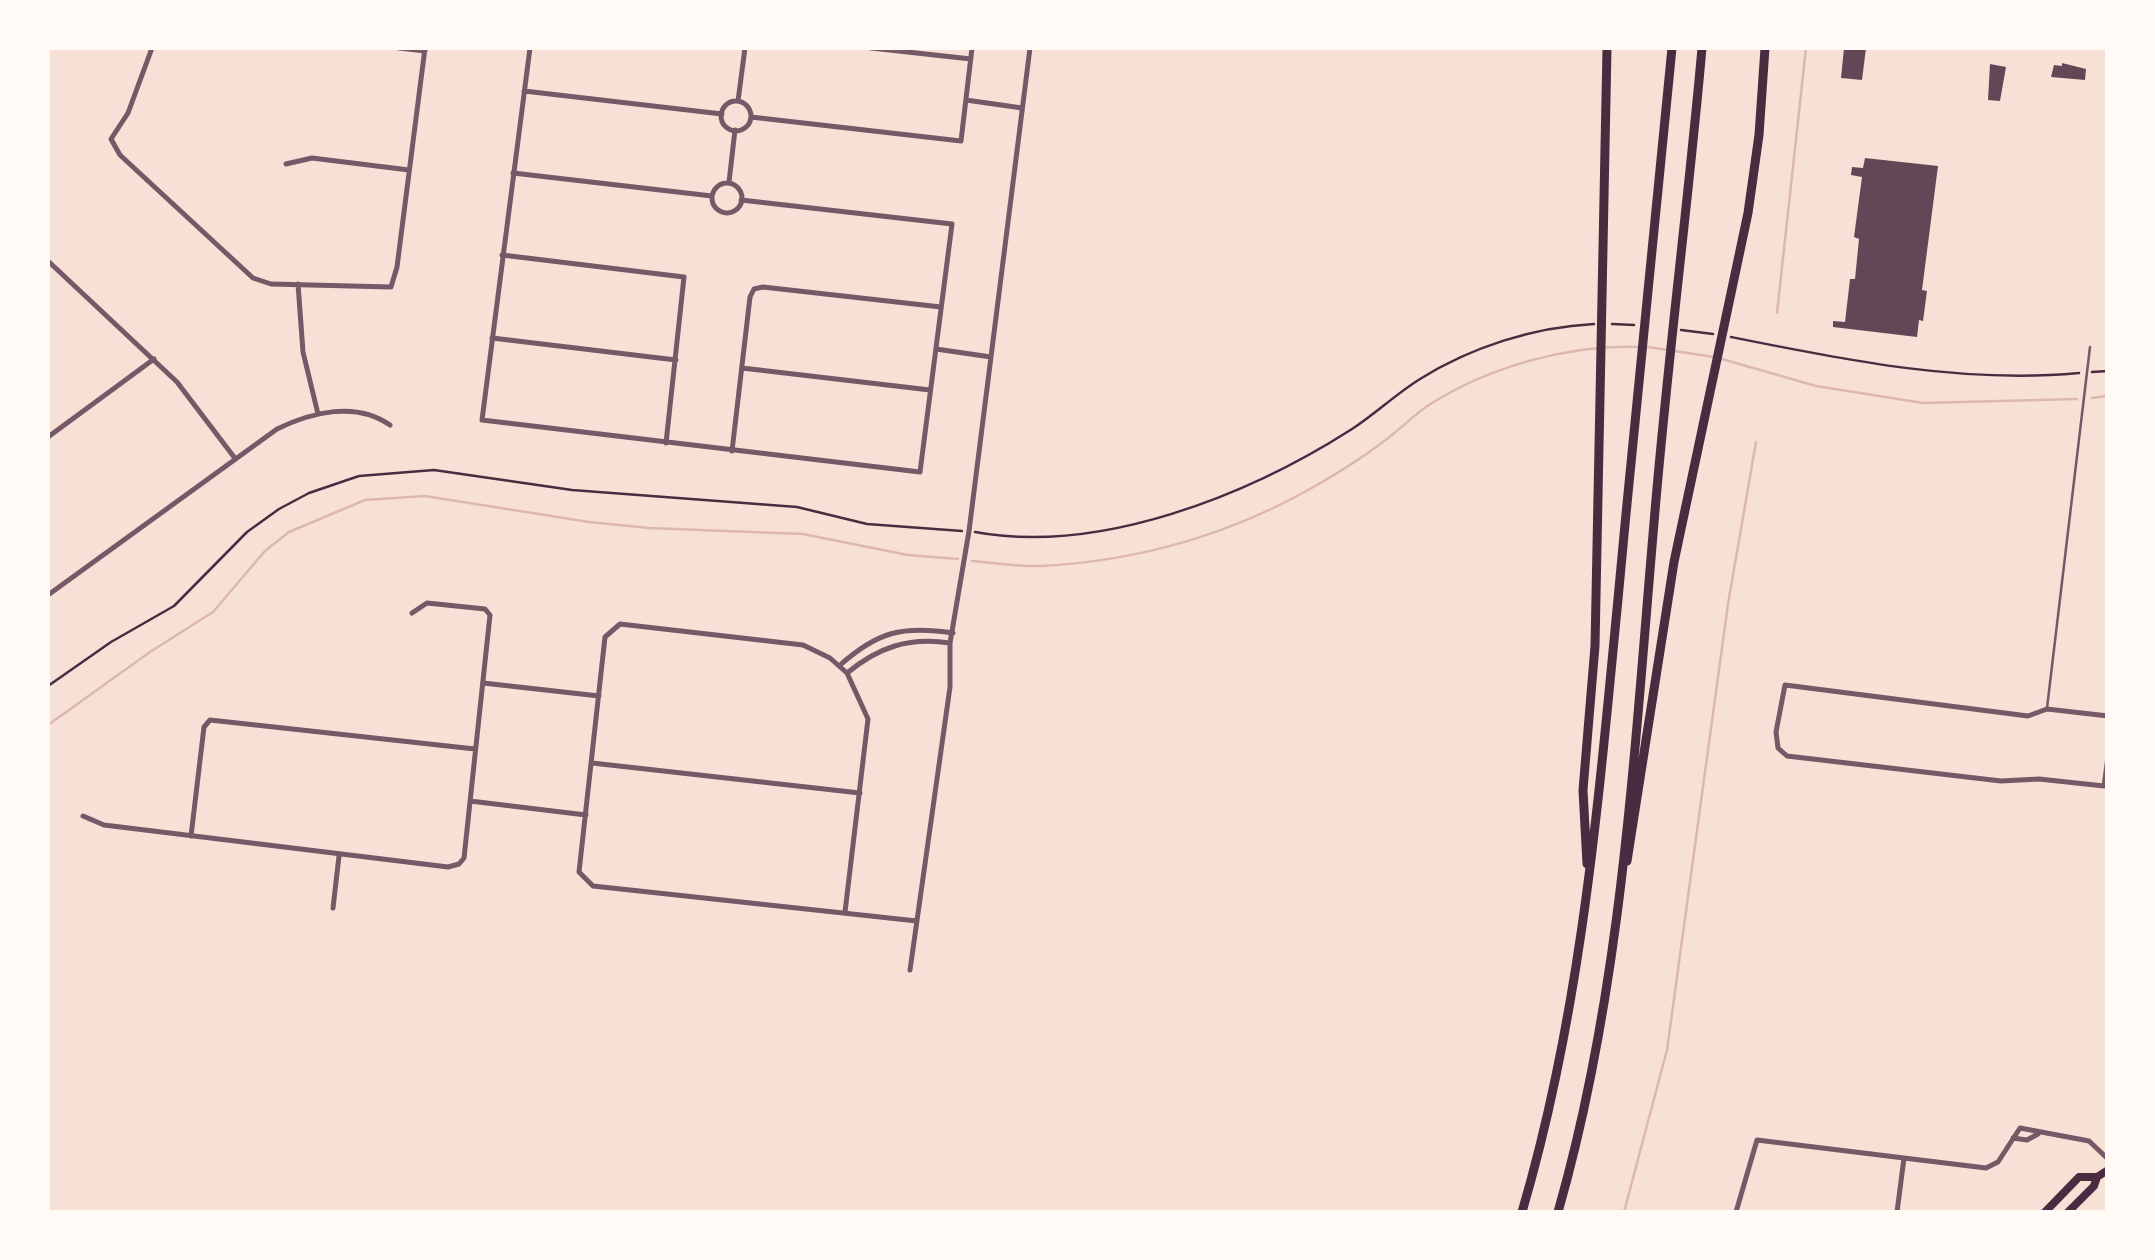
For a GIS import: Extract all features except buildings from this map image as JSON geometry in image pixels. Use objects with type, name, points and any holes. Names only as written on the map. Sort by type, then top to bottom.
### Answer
[{"type":"highway","points":[[1588,882],[1584,790],[1595,646],[1607,48]]},
{"type":"highway","points":[[1522,1212],[1565,1041],[1588,882],[1672,48]]},
{"type":"highway","points":[[1558,1212],[1594,1062],[1620,883],[1702,48]]},
{"type":"highway","points":[[1620,883],[1632,841],[1653,679],[1674,562],[1754,176],[1765,48]]},
{"type":"main road","points":[[2068,1212],[2108,1170]]},
{"type":"main road","points":[[2045,1212],[2079,1177],[2097,1178]]},
{"type":"street","points":[[152,48],[128,113],[111,139],[120,155],[253,278],[271,284],[391,287],[398,267],[425,49],[399,48]]},
{"type":"street","points":[[530,48],[482,420],[920,472],[952,224],[742,200]]},
{"type":"street","points":[[738,101],[746,48]]},
{"type":"street","points":[[870,48],[971,59]]},
{"type":"street","points":[[751,117],[960,141],[972,48]]},
{"type":"street","points":[[910,970],[950,687],[950,643],[968,535],[1030,48]]},
{"type":"street","points":[[524,90],[722,114]]},
{"type":"street","points":[[966,100],[1023,108]]},
{"type":"street","points":[[738,101],[746,105],[751,117],[748,126],[735,130],[724,124],[722,114],[729,103],[738,101]]},
{"type":"street","points":[[729,184],[735,130]]},
{"type":"street","points":[[286,164],[312,158],[409,170]]},
{"type":"street","points":[[513,173],[712,196]]},
{"type":"street","points":[[729,184],[740,191],[742,200],[735,210],[723,212],[716,208],[712,196],[716,188],[729,184]]},
{"type":"street","points":[[502,255],[684,277],[666,442]]},
{"type":"street","points":[[49,265],[177,382],[235,458]]},
{"type":"street","points":[[298,284],[303,352],[318,414]]},
{"type":"street","points":[[732,450],[754,289],[941,307]]},
{"type":"street","points":[[492,338],[676,360]]},
{"type":"street","points":[[936,349],[991,357]]},
{"type":"street","points":[[48,437],[154,359]]},
{"type":"street","points":[[742,368],[930,390]]},
{"type":"street","points":[[48,595],[277,429],[318,414],[348,411],[375,414],[390,424]]},
{"type":"street","points":[[83,816],[104,825],[448,867],[459,864],[464,858],[490,615],[484,609],[427,603],[412,613]]},
{"type":"street","points":[[845,912],[868,719],[864,703],[847,673],[803,645],[620,624],[611,629],[605,637],[579,872],[586,880],[593,886],[917,921]]},
{"type":"street","points":[[840,666],[859,648],[888,633],[952,633]]},
{"type":"street","points":[[847,673],[893,644],[950,643]]},
{"type":"street","points":[[483,684],[599,696]]},
{"type":"street","points":[[2108,716],[2047,709],[2028,716],[1784,685],[1776,732],[1778,748],[1787,756],[2001,782],[2038,778],[2104,786],[2108,757]]},
{"type":"street","points":[[191,836],[204,727],[210,720],[476,749]]},
{"type":"street","points":[[592,762],[860,793]]},
{"type":"street","points":[[470,801],[586,815]]},
{"type":"street","points":[[334,908],[339,854]]},
{"type":"street","points":[[1736,1212],[1758,1140],[1986,1168],[1998,1162],[2020,1128],[2089,1140],[2108,1159]]},
{"type":"street","points":[[2013,1138],[2027,1140],[2040,1132]]},
{"type":"street","points":[[1898,1212],[1904,1158]]},
{"type":"lane","points":[[2047,709],[2090,347]]},
{"type":"path","points":[[48,686],[174,606],[248,532],[280,509],[309,493],[358,476],[434,470],[572,490],[798,507],[867,524],[968,535],[1081,534],[1128,525],[1243,487],[1302,459],[1355,427],[1436,370],[1478,350],[1558,327]]},
{"type":"path","points":[[1788,350],[1964,375],[2026,377],[2108,371]]},
{"type":"waterway","points":[[1777,313],[1806,48]]},
{"type":"waterway","points":[[972,561],[1033,566],[1078,563],[1184,542],[1252,518],[1317,485],[1375,448],[1429,405],[1477,379],[1558,354],[1640,347]]},
{"type":"waterway","points":[[1648,347],[1714,357]]},
{"type":"waterway","points":[[1722,359],[1816,386],[1923,403],[2077,399]]},
{"type":"waterway","points":[[2092,398],[2108,396]]},
{"type":"waterway","points":[[1624,1212],[1667,1050],[1728,604],[1756,442]]},
{"type":"waterway","points":[[48,725],[213,612],[265,551],[289,532],[365,500],[425,496],[589,522],[803,534],[908,555],[958,559]]}]
